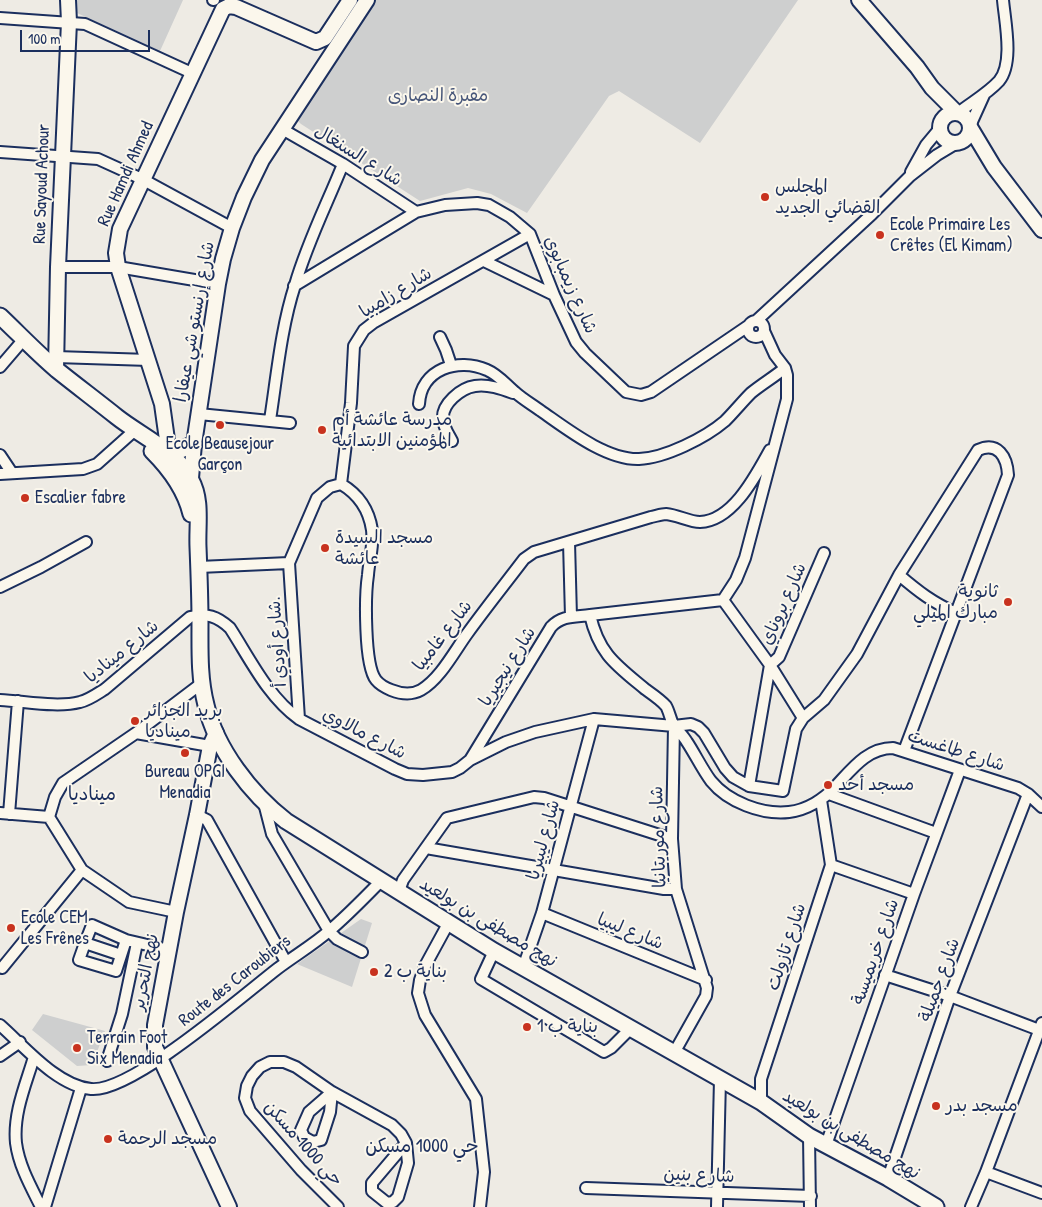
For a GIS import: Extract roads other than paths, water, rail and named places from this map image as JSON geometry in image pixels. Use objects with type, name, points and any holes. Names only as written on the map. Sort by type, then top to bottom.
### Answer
[{"type":"main road","name":"Rue Sayoud Achour","points":[[56,363],[62,156],[69,22],[68,0]]},
{"type":"main road","name":"Rue Hamdi Ahmed","points":[[170,456],[162,404],[118,267],[116,253],[120,228],[222,12],[229,6],[236,7],[316,42],[325,38],[350,0]]},
{"type":"main road","name":"شارع إرنستو شي عيفارا","points":[[191,478],[194,444],[218,284],[232,228],[244,197],[262,160],[367,0]]},
{"type":"main road","points":[[859,0],[917,67],[932,88],[958,113],[966,117],[994,167],[1042,230]]},
{"type":"main road","points":[[932,88],[945,138],[948,141],[958,142],[994,167]]},
{"type":"main road","points":[[941,126],[947,116],[958,113]]},
{"type":"main road","points":[[958,142],[967,137],[970,126]]},
{"type":"main road","points":[[0,316],[24,339],[56,363],[134,430]]},
{"type":"main road","name":"نهج مصطفى بن بولعيد","points":[[134,430],[152,441],[182,466],[191,478],[199,517],[202,683],[213,739],[264,802],[286,821],[494,951],[761,1102],[809,1136],[888,1178],[919,1202],[936,1207]]},
{"type":"main road","name":"نهج مصطفى بن بولعيد","points":[[134,430],[171,472],[187,501],[198,544]]},
{"type":"main road","points":[[171,472],[170,456],[194,444]]},
{"type":"main road","name":"نهج التحرير","points":[[213,739],[176,912],[155,1025],[155,1047],[229,1207]]},
{"type":"street","points":[[958,113],[984,95],[1000,80],[1006,66],[1008,59],[1003,0]]},
{"type":"street","points":[[0,18],[69,22],[91,26],[194,74]]},
{"type":"street","points":[[970,126],[984,95]]},
{"type":"street","points":[[910,176],[920,155],[941,126]]},
{"type":"street","name":"شارع السنغال","points":[[282,129],[344,164],[416,212]]},
{"type":"street","points":[[723,600],[736,580],[745,558],[787,399],[788,384],[785,368],[756,329],[779,302],[910,176],[928,161],[958,142]]},
{"type":"street","points":[[0,152],[98,159],[142,179],[232,228]]},
{"type":"street","points":[[270,420],[288,309],[294,286],[304,257],[344,164]]},
{"type":"street","name":"شارع زيمبابوي","points":[[294,286],[416,212],[444,205],[478,203],[499,210],[522,225],[530,234],[554,295],[576,342],[584,353],[626,392],[641,395],[651,392],[724,343],[756,329]]},
{"type":"street","name":"شارع زامبيا","points":[[341,484],[351,403],[352,357],[358,337],[373,323],[530,234]]},
{"type":"street","points":[[484,261],[554,295]]},
{"type":"street","points":[[58,268],[118,267],[218,284]]},
{"type":"street","points":[[440,338],[451,365]]},
{"type":"street","points":[[0,367],[24,339]]},
{"type":"street","points":[[56,363],[149,360]]},
{"type":"street","points":[[419,404],[423,388],[440,369],[451,365],[466,364],[486,369],[498,376],[517,394],[584,440],[608,452],[624,457],[641,459],[685,445],[710,432],[725,420],[750,394],[785,368]]},
{"type":"street","points":[[452,441],[446,430],[443,418],[446,407],[454,397],[475,386],[490,386],[517,394]]},
{"type":"street","points":[[199,414],[290,423]]},
{"type":"street","points":[[0,474],[83,469],[97,464],[134,430]]},
{"type":"street","name":"شارع غامبيا","points":[[341,484],[353,491],[361,501],[372,530],[372,549],[367,586],[368,661],[376,680],[386,688],[405,694],[420,690],[432,680],[447,663],[466,634],[524,559],[534,552],[666,514],[701,522],[717,518],[741,496],[777,437]]},
{"type":"street","points":[[770,665],[749,786],[783,790],[796,729],[803,718],[824,700],[857,654],[899,575],[978,450],[992,447],[999,451],[1007,466],[1008,475],[904,751]]},
{"type":"street","points":[[0,455],[12,474]]},
{"type":"street","points":[[199,567],[290,564],[317,498],[330,487],[341,484]]},
{"type":"street","points":[[0,587],[86,542]]},
{"type":"street","points":[[570,542],[571,617]]},
{"type":"street","name":"شارع بروناي","points":[[770,665],[779,657],[824,553]]},
{"type":"street","name":"شارع أودي أ.","points":[[290,564],[299,719]]},
{"type":"street","points":[[899,575],[931,601],[956,612]]},
{"type":"street","points":[[674,726],[666,706],[611,660],[594,632],[590,615],[723,600]]},
{"type":"street","points":[[723,600],[770,665],[803,718]]},
{"type":"street","name":"شارع مالاوي","points":[[200,615],[220,619],[230,628],[273,695],[285,709],[299,719],[407,774],[431,775],[452,772],[470,760],[506,742],[535,732],[594,719],[674,726],[691,724],[698,727],[704,733],[725,768],[733,777],[749,786]]},
{"type":"street","name":"شارع ميناديا","points":[[0,700],[68,704],[81,702],[105,689],[190,617],[200,615]]},
{"type":"street","name":"شارع نيجيريا","points":[[470,760],[551,627],[558,620],[590,615]]},
{"type":"street","points":[[176,912],[129,902],[82,870],[50,817],[55,797],[63,783],[136,733],[202,683]]},
{"type":"street","points":[[18,701],[4,814],[50,817]]},
{"type":"street","name":"شارع ليبيريا","points":[[523,968],[542,914],[594,719]]},
{"type":"street","name":"شارع طاغست","points":[[674,726],[686,739],[711,780],[726,795],[744,805],[778,812],[791,812],[807,807],[825,797],[869,754],[883,748],[893,748],[1018,788],[1028,794],[1042,807]]},
{"type":"street","name":"شارع موريتانيا","points":[[674,726],[672,839],[676,889],[706,980],[706,996],[674,1053]]},
{"type":"street","points":[[136,733],[213,739]]},
{"type":"street","name":"شارع خريميسة","points":[[826,1145],[885,975],[960,770]]},
{"type":"street","name":"شارع جميلة","points":[[888,1178],[950,996],[1028,794]]},
{"type":"street","points":[[399,891],[403,880],[447,818],[534,797],[544,798],[672,839]]},
{"type":"street","points":[[825,797],[936,833]]},
{"type":"street","name":"شارع تازولت","points":[[761,1102],[761,1079],[831,865],[825,797]]},
{"type":"street","points":[[264,802],[272,834],[329,931],[336,938],[362,952]]},
{"type":"street","points":[[197,815],[207,820],[286,962]]},
{"type":"street","points":[[426,848],[553,871],[664,889],[676,889]]},
{"type":"street","points":[[831,865],[914,894]]},
{"type":"street","points":[[2,968],[82,870]]},
{"type":"street","name":"Route des Caroubiers","points":[[81,1088],[94,1090],[120,1082],[161,1059],[329,931],[381,881]]},
{"type":"street","name":"شارع ليبيا","points":[[542,914],[706,980]]},
{"type":"street","points":[[448,922],[420,980],[418,993],[425,1015],[476,1099],[484,1172],[480,1207]]},
{"type":"street","points":[[126,940],[116,971],[79,960],[92,925],[126,940],[169,950]]},
{"type":"street","points":[[85,943],[121,955]]},
{"type":"street","points":[[107,1061],[122,1014],[137,943]]},
{"type":"street","points":[[494,951],[481,979],[604,1052],[611,1048],[631,1028]]},
{"type":"street","points":[[885,975],[1041,1028],[971,1207]]},
{"type":"street","points":[[0,1024],[50,1070],[81,1088],[43,1207]]},
{"type":"street","points":[[0,1056],[20,1042]]},
{"type":"street","points":[[34,1056],[18,1111],[16,1131],[20,1157],[26,1175],[43,1207]]},
{"type":"street","name":"حي 1000 مسكن","points":[[338,1207],[301,1170],[250,1111],[245,1098],[247,1086],[252,1076],[260,1067],[270,1062],[284,1062],[296,1067],[332,1092],[397,1128],[406,1143],[408,1163],[398,1197],[393,1202],[387,1203],[372,1191],[372,1184],[406,1143]]},
{"type":"street","points":[[717,1207],[720,1079]]},
{"type":"street","name":"حي 1000 مسكن","points":[[332,1092],[330,1112],[322,1140],[314,1142],[304,1137],[301,1130],[309,1112],[332,1092]]},
{"type":"street","points":[[809,1136],[810,1207]]},
{"type":"street","points":[[986,1172],[1042,1193]]},
{"type":"street","name":"شارع بنين","points":[[586,1188],[811,1196]]},
{"type":"place","name":"المجلس القضائي الجديد","points":[[765,197]]},
{"type":"place","name":"Ecole Primaire Les Crêtes (El Kimam)","points":[[880,235]]},
{"type":"place","name":"Ecole Beausejour Garçon","points":[[220,425]]},
{"type":"place","name":"مدرسة عائشة أم المؤمنين الابتدائية","points":[[322,430]]},
{"type":"place","name":"Escalier fabre","points":[[25,498]]},
{"type":"place","name":"مسجد السيدة عائشة","points":[[325,548]]},
{"type":"place","name":"ثانوية مبارك الميلي","points":[[1008,602]]},
{"type":"place","name":"بريد الجزائر ميناديا","points":[[135,721]]},
{"type":"place","name":"Bureau OPGI Menadia","points":[[185,753]]},
{"type":"place","name":"مسجد أحد","points":[[828,785]]},
{"type":"place","name":"Ecole CEM Les Frênes","points":[[11,928]]},
{"type":"place","name":"بناية ب 2","points":[[374,972]]},
{"type":"place","name":"بناية ب 1","points":[[527,1027]]},
{"type":"place","name":"Terrain Foot Six Menadia","points":[[77,1048]]},
{"type":"place","name":"مسجد بدر","points":[[936,1106]]},
{"type":"place","name":"مسجد الرحمة","points":[[108,1139]]},
{"type":"district","name":"ميناديا","points":[[92,795]]},
{"type":"district","name":"حي 1000 مسكن","points":[[422,1147]]},
{"type":"park label","name":"مقبرة النصارى","points":[[438,96]]}]
